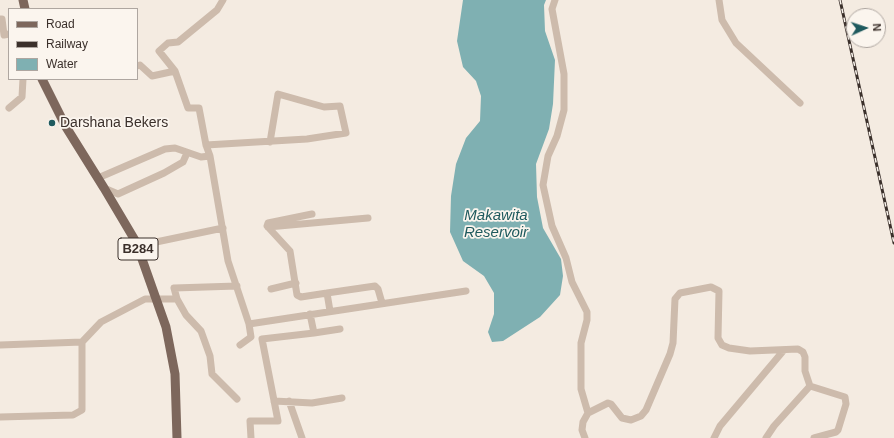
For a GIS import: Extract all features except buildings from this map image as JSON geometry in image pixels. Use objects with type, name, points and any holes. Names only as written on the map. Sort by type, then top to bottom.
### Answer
[{"type":"main road","name":"B284","points":[[43,80],[66,126],[137,246],[166,327],[176,374],[177,438]]},
{"type":"street","points":[[223,0],[218,10],[178,42],[168,43],[159,51],[175,71],[188,108],[199,108],[206,146],[210,156],[228,261],[249,324],[251,337],[240,346]]},
{"type":"street","points":[[555,0],[552,9],[564,74],[564,110],[557,136],[548,156],[543,185],[552,226],[566,258],[572,282],[587,312],[587,320],[581,343],[581,389],[588,413]]},
{"type":"street","points":[[719,0],[722,20],[736,43],[800,103]]},
{"type":"street","points":[[0,19],[2,19],[4,35],[8,34]]},
{"type":"street","points":[[138,66],[140,65],[152,76],[175,71]]},
{"type":"street","points":[[9,108],[22,97],[23,80]]},
{"type":"street","points":[[206,146],[307,139],[346,133],[340,106],[324,107],[278,94],[270,142]]},
{"type":"street","points":[[98,178],[165,150],[175,148],[201,157],[210,156]]},
{"type":"street","points":[[104,188],[118,194],[164,173],[183,162],[187,153]]},
{"type":"street","points":[[268,227],[268,223],[312,214]]},
{"type":"street","points":[[268,227],[368,218]]},
{"type":"street","points":[[268,227],[290,251],[297,295],[300,297],[375,286],[378,289],[382,304]]},
{"type":"street","points":[[137,246],[223,228]]},
{"type":"street","points":[[271,289],[296,283]]},
{"type":"street","points":[[237,286],[174,288],[177,299],[186,315],[200,331],[210,356],[212,374],[237,398]]},
{"type":"street","points":[[585,438],[582,430],[582,422],[588,413],[608,403],[611,404],[622,418],[631,420],[641,416],[646,410],[670,354],[673,343],[675,299],[680,293],[711,287],[719,290],[718,338],[722,345],[729,348],[750,351],[798,349],[803,352],[805,357],[805,371],[810,386]]},
{"type":"street","points":[[249,324],[466,291]]},
{"type":"street","points":[[326,293],[330,311]]},
{"type":"street","points":[[0,418],[73,415],[82,410],[82,342],[101,322],[145,299],[177,299]]},
{"type":"street","points":[[310,314],[314,333]]},
{"type":"street","points":[[251,438],[250,421],[278,421],[262,339],[340,329]]},
{"type":"street","points":[[0,345],[82,342]]},
{"type":"street","points":[[714,438],[720,426],[784,350]]},
{"type":"street","points":[[766,438],[774,426],[810,386]]},
{"type":"street","points":[[810,386],[844,397],[846,404],[838,430],[836,432],[814,438]]},
{"type":"street","points":[[274,402],[312,403],[342,398]]},
{"type":"street","points":[[289,402],[302,438]]},
{"type":"water","name":"Makawita Reservoir","points":[[463,0],[546,0],[544,5],[545,31],[555,60],[553,104],[549,129],[536,164],[537,197],[543,228],[561,259],[563,276],[560,295],[540,317],[503,341],[492,342],[488,332],[494,314],[494,293],[484,276],[463,261],[450,232],[451,196],[456,164],[466,138],[480,121],[481,96],[476,81],[463,67],[457,41]]},
{"type":"railway","points":[[840,0],[894,243]]},
{"type":"place","name":"Darshana Bekers","points":[[52,123]]}]
